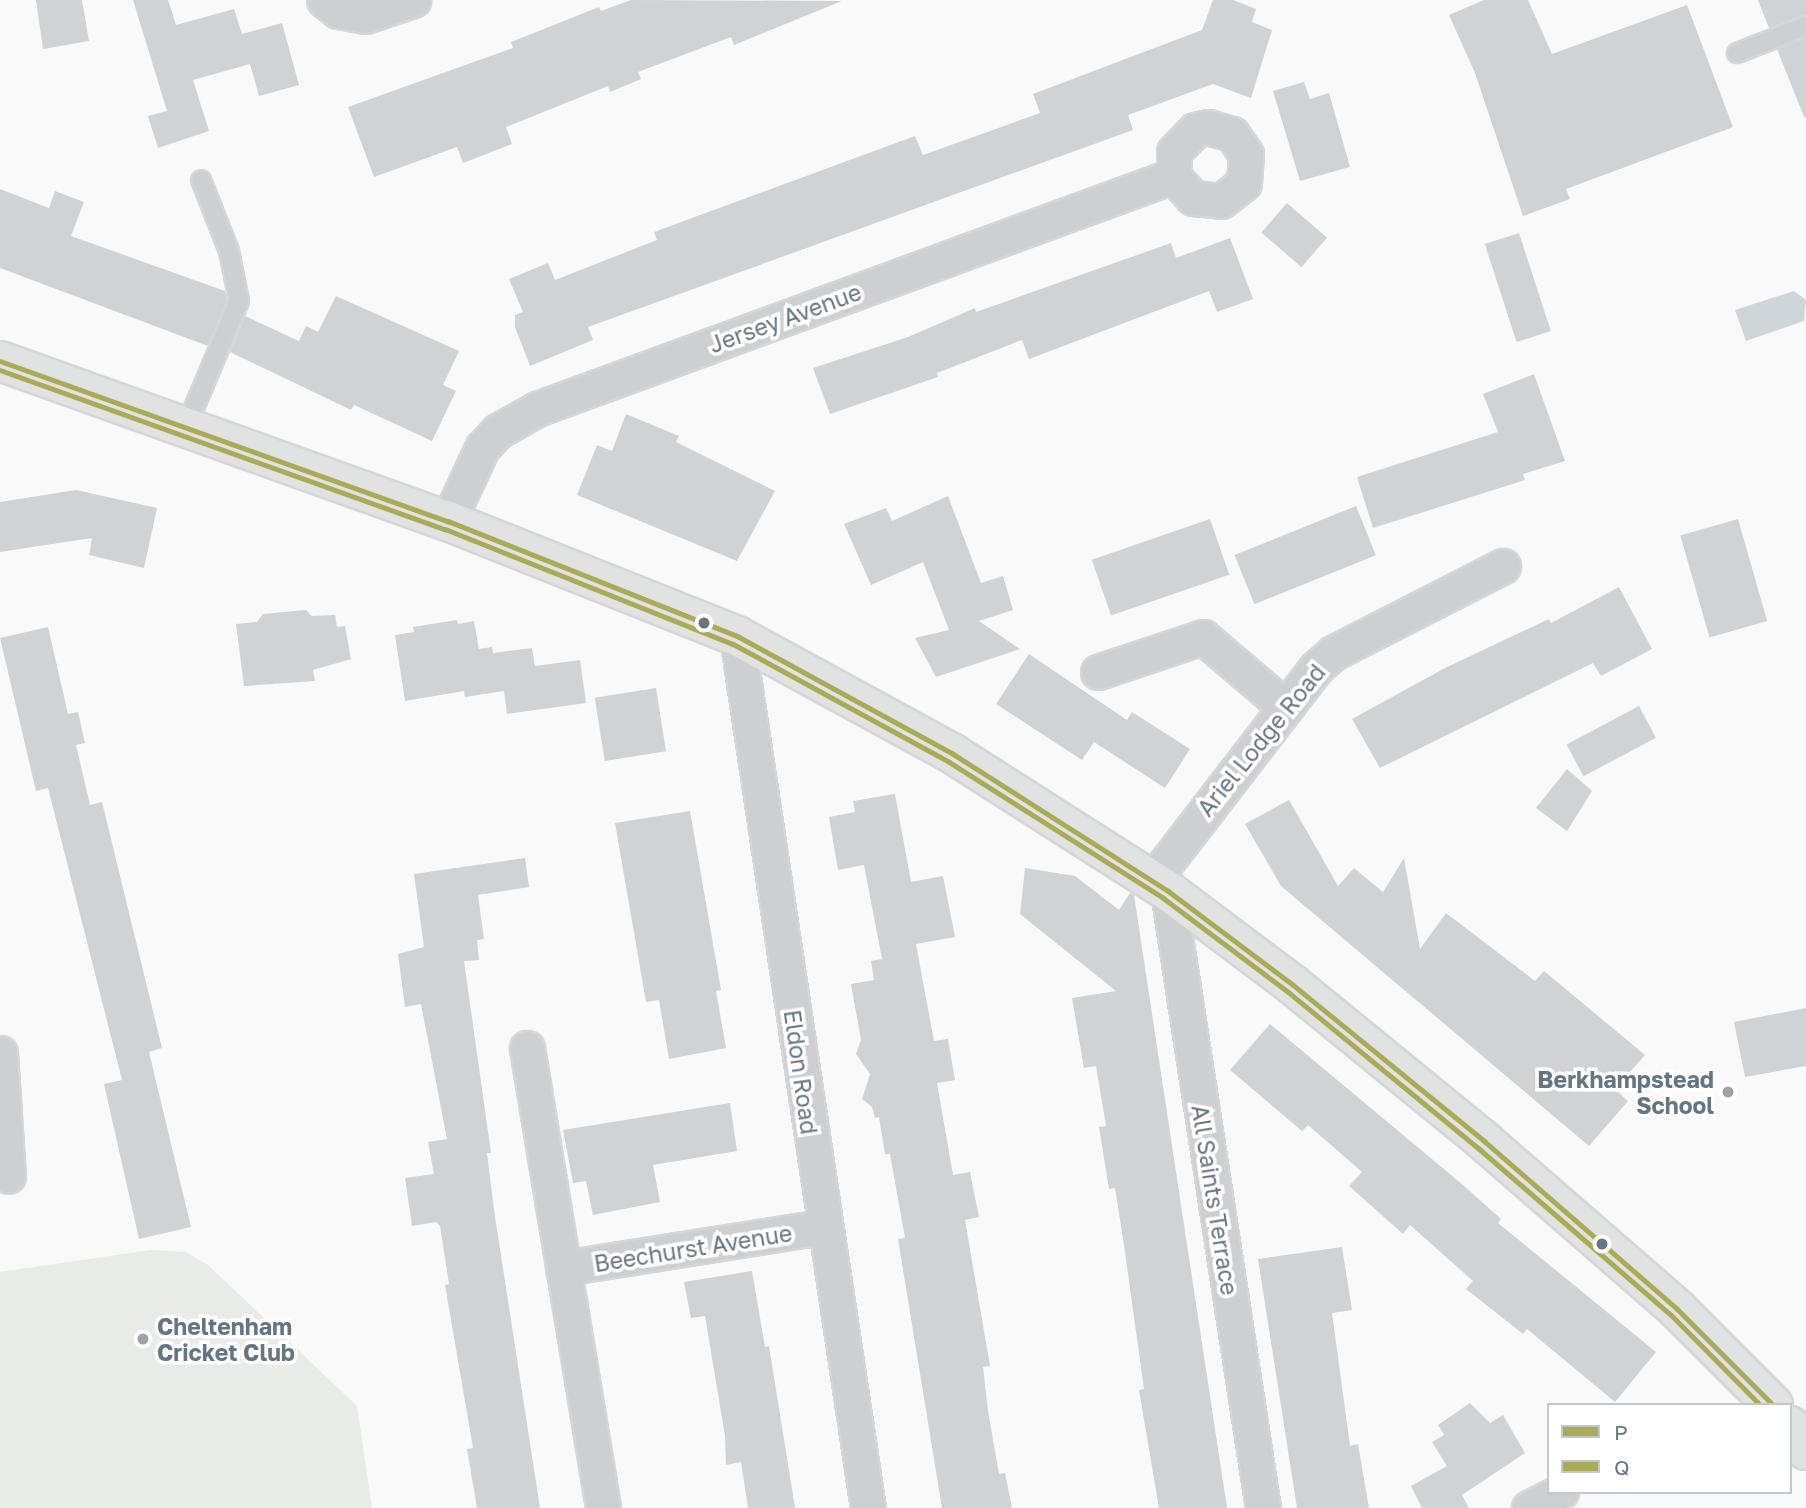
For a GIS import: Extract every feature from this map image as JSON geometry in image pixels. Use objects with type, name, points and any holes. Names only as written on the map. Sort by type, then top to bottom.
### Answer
[{"type":"street","points":[[324,0],[338,11],[365,16],[413,0]]},
{"type":"street","name":"Jersey Avenue","points":[[448,521],[482,448],[498,431],[537,409],[1174,177]]},
{"type":"street","points":[[0,361],[448,521],[737,636],[953,754],[1160,886],[1293,985],[1484,1142],[1677,1309],[1756,1399]]},
{"type":"street","name":"Ariel Lodge Road","points":[[1160,886],[1284,706],[1333,653],[1503,566]]},
{"type":"street","name":"Eldon Road","points":[[737,636],[823,1227],[868,1508]]},
{"type":"street","points":[[1097,671],[1203,637],[1284,706]]},
{"type":"street","name":"All Saints Terrace","points":[[1160,886],[1263,1508]]},
{"type":"street","name":"Beechurst Avenue","points":[[527,1048],[603,1508]]},
{"type":"street","points":[[0,1053],[8,1176]]},
{"type":"street","name":"Beechurst Avenue","points":[[563,1268],[823,1227]]},
{"type":"street","points":[[1792,1429],[1806,1450]]},
{"type":"street","points":[[1529,1508],[1557,1494]]},
{"type":"lane","points":[[1737,53],[1806,26]]},
{"type":"lane","points":[[186,428],[239,300],[229,251],[201,180]]},
{"type":"shaded area","points":[[1794,291],[1806,300],[1804,321],[1746,341],[1735,310]]},
{"type":"shaded area","name":"Cheltenham Cricket Club","points":[[151,1250],[186,1252],[208,1265],[357,1406],[372,1508],[0,1508],[0,1272]]},
{"type":"building","points":[[36,0],[82,0],[89,41],[43,49]]},
{"type":"building","points":[[133,0],[168,0],[176,25],[234,9],[242,34],[282,23],[299,85],[259,96],[250,64],[193,80],[209,131],[158,148],[148,116],[167,111]]},
{"type":"building","points":[[631,0],[842,1],[734,45],[731,37],[638,72],[641,79],[610,92],[608,86],[506,127],[512,144],[463,163],[457,147],[374,177],[348,107],[513,48],[511,42],[599,7],[601,11]]},
{"type":"building","points":[[1213,0],[1233,0],[1256,9],[1252,22],[1272,30],[1251,98],[1213,84],[1128,115],[1133,130],[588,327],[593,340],[530,366],[515,327],[515,315],[523,312],[509,279],[548,263],[555,280],[657,240],[654,232],[915,136],[923,155],[1040,113],[1033,94],[1202,30]]},
{"type":"building","points":[[1484,0],[1528,0],[1552,54],[1687,5],[1733,127],[1566,189],[1570,199],[1523,216],[1475,73],[1449,15]]},
{"type":"building","points":[[1758,0],[1806,0],[1806,15],[1769,28]]},
{"type":"building","points":[[1806,38],[1806,117],[1804,117],[1777,49]]},
{"type":"building","points":[[1304,82],[1310,99],[1329,93],[1350,167],[1300,181],[1273,91]]},
{"type":"building","points":[[0,189],[49,208],[55,191],[84,202],[71,236],[225,291],[227,300],[208,346],[0,268]]},
{"type":"building","points":[[1287,203],[1327,238],[1301,267],[1261,232]]},
{"type":"building","points":[[1519,233],[1551,331],[1517,342],[1485,244]]},
{"type":"building","points":[[1230,238],[1253,299],[1217,312],[1209,291],[1029,359],[1022,340],[937,373],[938,377],[830,414],[813,368],[908,337],[975,308],[976,312],[1171,243],[1176,258]]},
{"type":"building","points":[[336,296],[459,351],[443,385],[456,391],[432,441],[354,405],[351,410],[230,352],[245,316],[299,341],[306,326],[318,332]]},
{"type":"building","points":[[1534,374],[1565,461],[1523,474],[1525,480],[1373,528],[1357,477],[1498,432],[1483,394]]},
{"type":"building","points":[[626,414],[679,436],[676,442],[775,491],[737,561],[577,495],[597,445],[612,451]]},
{"type":"building","points":[[76,490],[157,508],[144,568],[89,555],[92,538],[0,552],[0,502]]},
{"type":"building","points":[[948,496],[981,583],[1003,576],[1013,610],[979,621],[1020,649],[936,677],[915,638],[949,630],[923,562],[871,585],[844,524],[886,508],[892,521]]},
{"type":"building","points":[[1356,506],[1376,555],[1254,604],[1235,555]]},
{"type":"building","points":[[1210,519],[1229,575],[1111,615],[1092,560]]},
{"type":"building","points":[[1738,519],[1767,621],[1710,637],[1680,536]]},
{"type":"building","points":[[1619,587],[1652,649],[1601,676],[1593,663],[1380,768],[1352,719],[1445,668],[1549,619],[1551,623]]},
{"type":"building","points":[[306,610],[312,616],[335,615],[337,627],[345,626],[351,659],[313,670],[315,681],[244,686],[236,624],[257,622],[263,614]]},
{"type":"building","points":[[457,620],[458,624],[474,621],[479,649],[492,647],[493,653],[532,648],[535,666],[580,660],[586,703],[507,714],[504,691],[465,697],[464,691],[405,701],[395,635],[414,632],[413,627]]},
{"type":"building","points":[[48,627],[68,714],[78,712],[85,743],[76,745],[90,805],[102,802],[162,1048],[149,1052],[191,1227],[139,1239],[104,1084],[122,1080],[48,788],[36,791],[0,638]]},
{"type":"building","points":[[1029,654],[1127,720],[1132,712],[1190,749],[1165,788],[1094,742],[1082,760],[996,704]]},
{"type":"building","points":[[656,688],[666,751],[605,761],[595,698]]},
{"type":"building","points":[[1639,706],[1656,738],[1583,776],[1567,744]]},
{"type":"building","points":[[1567,769],[1592,791],[1567,831],[1536,808]]},
{"type":"building","points":[[895,794],[911,882],[943,876],[955,937],[916,944],[934,1041],[948,1039],[955,1080],[937,1083],[953,1175],[970,1172],[979,1217],[965,1220],[990,1366],[983,1367],[988,1411],[999,1474],[1005,1473],[1012,1508],[942,1508],[898,1239],[905,1238],[890,1154],[885,1154],[879,1117],[875,1118],[872,1107],[862,1099],[870,1074],[856,1054],[861,1040],[851,984],[874,980],[871,961],[882,959],[864,865],[838,870],[829,817],[855,812],[853,801]]},
{"type":"building","points":[[1289,800],[1338,886],[1354,868],[1383,892],[1404,858],[1420,949],[1446,913],[1535,981],[1544,971],[1645,1055],[1615,1089],[1628,1101],[1589,1146],[1281,886],[1245,824]]},
{"type":"building","points":[[690,811],[721,990],[716,991],[726,1048],[669,1059],[659,1000],[646,1002],[615,823]]},
{"type":"building","points":[[525,858],[529,887],[478,895],[484,939],[477,940],[479,960],[464,961],[491,1153],[487,1153],[494,1210],[540,1508],[477,1508],[467,1449],[473,1448],[445,1285],[449,1284],[440,1226],[436,1222],[412,1226],[405,1178],[434,1174],[428,1142],[447,1139],[421,1004],[405,1007],[398,954],[424,947],[414,874]]},
{"type":"building","points":[[1025,868],[1075,876],[1119,910],[1130,893],[1134,895],[1227,1508],[1159,1508],[1139,1390],[1144,1389],[1124,1245],[1115,1188],[1109,1189],[1099,1127],[1106,1126],[1096,1066],[1084,1068],[1072,998],[1116,991],[1020,914]]},
{"type":"building","points":[[1806,1008],[1806,1066],[1745,1077],[1734,1022]]},
{"type":"building","points":[[1270,1024],[1463,1185],[1501,1219],[1498,1223],[1656,1352],[1615,1402],[1527,1329],[1523,1334],[1466,1289],[1473,1281],[1410,1225],[1403,1234],[1349,1186],[1362,1172],[1308,1125],[1302,1131],[1230,1070]]},
{"type":"building","points":[[730,1103],[737,1151],[653,1165],[660,1202],[593,1215],[586,1181],[573,1183],[563,1130]]},
{"type":"building","points":[[1342,1247],[1352,1310],[1332,1313],[1350,1446],[1358,1444],[1369,1508],[1297,1508],[1258,1259]]},
{"type":"building","points":[[752,1271],[765,1347],[769,1346],[795,1508],[748,1508],[741,1462],[726,1465],[725,1436],[705,1316],[691,1318],[684,1282]]},
{"type":"building","points":[[1470,1403],[1490,1423],[1503,1415],[1525,1453],[1462,1495],[1469,1508],[1422,1508],[1411,1486],[1447,1466],[1432,1442],[1444,1435],[1438,1425]]},
{"type":"transit line","name":"P","points":[[0,361],[448,521],[737,636],[953,754],[1168,891],[1293,985],[1484,1141],[1677,1309],[1771,1403]]},
{"type":"transit line","name":"Q","points":[[0,370],[445,529],[733,644],[949,762],[1163,898],[1288,992],[1478,1148],[1671,1315],[1758,1403]]},
{"type":"place","name":"Berkhampstead School","points":[[1728,1092]]},
{"type":"place","name":"Cheltenham Cricket Club","points":[[143,1339]]}]
